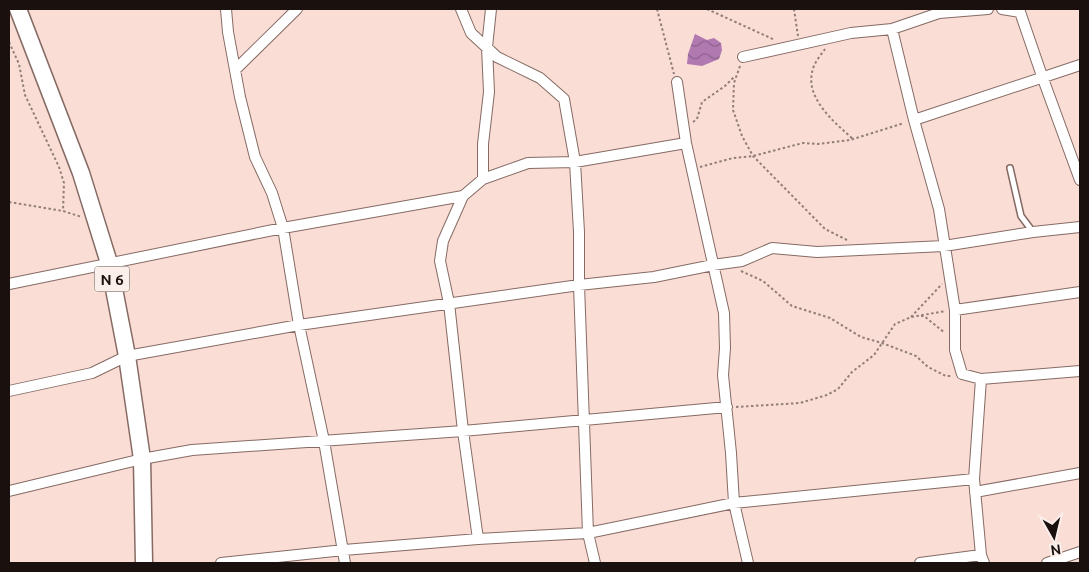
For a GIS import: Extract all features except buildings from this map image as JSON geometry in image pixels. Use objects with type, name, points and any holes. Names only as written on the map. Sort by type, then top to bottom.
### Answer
[{"type":"main road","name":"N 6","points":[[18,9],[81,172],[109,263],[127,356],[142,459],[144,563]]},
{"type":"street","points":[[226,9],[235,70],[255,157],[272,193],[283,228],[298,325],[324,440],[345,563]]},
{"type":"street","points":[[235,70],[297,9]]},
{"type":"street","points":[[461,9],[471,33],[497,57],[540,78],[564,99],[575,162],[579,232],[579,285],[588,534],[594,563]]},
{"type":"street","points":[[483,179],[483,144],[489,92],[487,47],[491,9]]},
{"type":"street","points":[[742,57],[851,33],[892,29],[939,13],[988,9]]},
{"type":"street","points":[[1002,9],[1020,12],[1080,180]]},
{"type":"street","points":[[892,29],[914,120],[939,209],[955,310],[955,350],[962,374],[981,380],[1080,371]]},
{"type":"street","points":[[914,120],[1042,76],[1080,65]]},
{"type":"street","points":[[677,82],[686,143],[724,313],[724,376],[734,503],[748,563]]},
{"type":"street","points":[[478,539],[463,431],[449,303],[440,261],[443,240],[463,196],[483,179],[528,163],[575,162],[686,143]]},
{"type":"street","points":[[9,284],[283,228],[463,196]]},
{"type":"street","points":[[9,391],[92,373],[127,356],[298,325],[579,285],[654,277],[742,261],[772,248],[817,252],[944,246],[1080,227]]},
{"type":"street","points":[[955,310],[1080,292]]},
{"type":"street","points":[[920,563],[983,559],[974,479],[981,380]]},
{"type":"street","points":[[9,491],[142,459],[192,450],[463,431],[727,407]]},
{"type":"street","points":[[975,492],[1080,473]]},
{"type":"street","points":[[221,563],[344,550],[478,539],[588,534],[734,503],[974,479]]},
{"type":"street","points":[[1046,563],[1080,552]]},
{"type":"lane","points":[[1010,168],[1021,216],[1034,232]]},
{"type":"path","points":[[657,9],[677,82]]},
{"type":"path","points":[[707,9],[793,45],[794,9]]},
{"type":"path","points":[[834,37],[818,59],[812,73],[814,95],[830,117],[853,140]]},
{"type":"path","points":[[9,42],[19,64],[26,95],[64,182],[63,211]]},
{"type":"path","points":[[742,57],[734,83],[733,110],[742,136],[752,156],[825,229],[852,242]]},
{"type":"path","points":[[685,129],[697,119],[702,102],[725,86],[736,74]]},
{"type":"path","points":[[693,170],[733,158],[752,156],[802,143],[818,144],[853,140],[914,120]]},
{"type":"path","points":[[9,202],[63,211],[96,222]]},
{"type":"path","points":[[724,263],[763,280],[792,306],[830,318],[861,337],[916,356],[928,367],[946,376],[962,374]]},
{"type":"path","points":[[911,317],[938,289],[949,274]]},
{"type":"path","points":[[727,407],[800,403],[827,395],[838,389],[852,372],[874,355],[895,324],[911,317],[955,310]]},
{"type":"path","points":[[911,317],[924,316],[946,333]]},
{"type":"water","points":[[695,34],[707,40],[714,38],[721,43],[722,50],[719,59],[702,66],[687,64],[688,54]]}]
